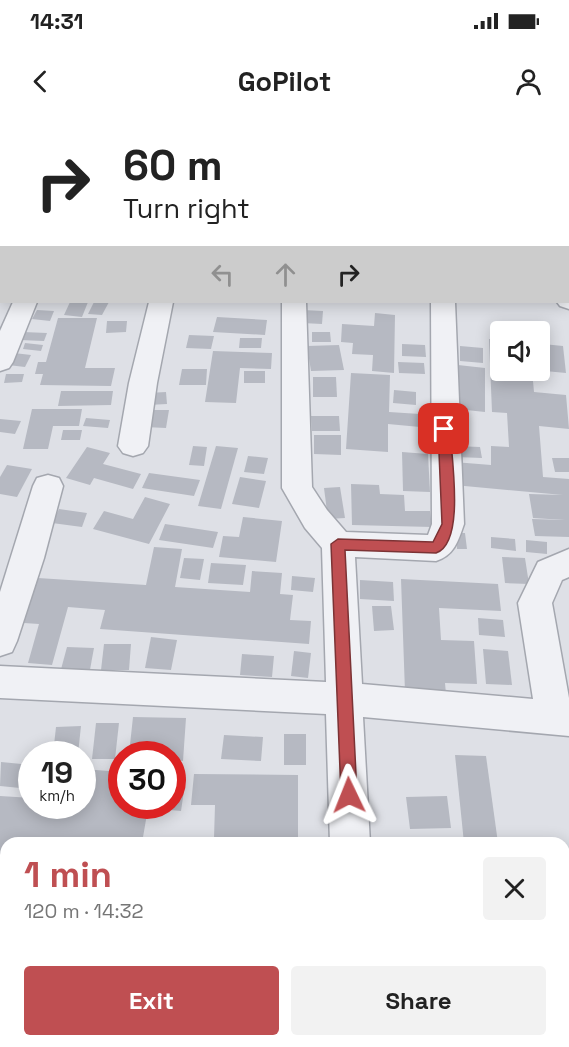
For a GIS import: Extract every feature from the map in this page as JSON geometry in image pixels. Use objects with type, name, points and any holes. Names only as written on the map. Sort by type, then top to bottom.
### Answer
[{"type":"street","points":[[0,362],[25,303]]},
{"type":"street","points":[[132,446],[161,303]]},
{"type":"street","points":[[294,303],[297,488],[316,519],[338,544],[350,837]]},
{"type":"street","points":[[338,544],[436,548],[443,540],[448,524],[442,303]]},
{"type":"street","points":[[0,641],[28,558],[48,486]]},
{"type":"street","points":[[0,682],[346,699],[562,718],[536,603],[550,571],[569,562]]},
{"type":"building","points":[[70,303],[88,303],[82,317],[64,315]]},
{"type":"building","points":[[94,303],[108,303],[102,315],[88,314]]},
{"type":"building","points":[[37,310],[54,311],[50,321],[32,319]]},
{"type":"building","points":[[303,310],[323,311],[322,324],[302,323]]},
{"type":"building","points":[[375,313],[395,315],[394,373],[372,371],[373,355],[352,354],[353,343],[341,342],[342,324],[374,326]]},
{"type":"building","points":[[217,317],[267,320],[265,335],[213,332]]},
{"type":"building","points":[[58,318],[97,318],[85,368],[115,368],[111,386],[40,385],[43,374],[35,374],[38,362],[46,362]]},
{"type":"building","points":[[107,321],[127,321],[126,332],[106,333]]},
{"type":"building","points":[[23,332],[47,333],[44,341],[20,340]]},
{"type":"building","points":[[312,332],[330,332],[331,342],[312,342]]},
{"type":"building","points":[[189,335],[214,336],[211,349],[186,348]]},
{"type":"building","points":[[240,338],[262,338],[261,348],[239,348]]},
{"type":"building","points":[[25,343],[43,345],[41,351],[23,349]]},
{"type":"building","points":[[402,344],[425,345],[426,357],[402,356]]},
{"type":"building","points":[[339,345],[344,370],[311,371],[307,346]]},
{"type":"building","points":[[550,345],[563,346],[566,373],[550,371]]},
{"type":"building","points":[[460,346],[483,348],[483,363],[460,361]]},
{"type":"building","points":[[213,351],[272,353],[271,369],[240,368],[236,403],[205,402]]},
{"type":"building","points":[[14,353],[31,355],[25,367],[8,365]]},
{"type":"building","points":[[398,362],[424,363],[425,374],[399,373]]},
{"type":"building","points":[[458,365],[485,368],[485,412],[457,409]]},
{"type":"building","points":[[182,369],[207,369],[206,385],[179,385]]},
{"type":"building","points":[[244,371],[265,371],[265,383],[244,383]]},
{"type":"building","points":[[351,373],[390,375],[389,412],[420,414],[420,427],[388,424],[388,452],[346,449]]},
{"type":"building","points":[[6,374],[24,374],[22,382],[4,383]]},
{"type":"building","points":[[313,377],[336,377],[337,397],[313,397]]},
{"type":"building","points":[[491,381],[533,381],[534,392],[566,395],[569,429],[539,426],[543,477],[569,479],[569,537],[535,536],[532,519],[565,520],[533,518],[529,494],[563,495],[454,485],[454,462],[491,465],[491,446],[509,447],[507,413],[492,412]]},
{"type":"building","points":[[394,390],[416,392],[416,405],[393,403]]},
{"type":"building","points":[[61,391],[113,391],[111,405],[58,406]]},
{"type":"building","points":[[166,392],[167,404],[148,405],[148,393]]},
{"type":"building","points":[[32,409],[82,409],[79,426],[53,426],[48,449],[23,449]]},
{"type":"building","points":[[148,410],[169,410],[166,428],[145,427]]},
{"type":"building","points":[[311,416],[339,416],[340,431],[312,431]]},
{"type":"building","points":[[86,418],[110,420],[108,428],[83,426]]},
{"type":"building","points":[[0,419],[21,421],[15,434],[0,432]]},
{"type":"building","points":[[63,430],[82,430],[80,440],[61,440]]},
{"type":"building","points":[[314,435],[341,435],[341,455],[314,454]]},
{"type":"building","points":[[193,446],[207,447],[204,466],[189,465]]},
{"type":"building","points":[[216,446],[238,448],[221,509],[198,506]]},
{"type":"building","points":[[454,446],[480,447],[482,458],[456,457]]},
{"type":"building","points":[[87,447],[110,453],[103,464],[141,474],[133,489],[94,478],[90,485],[66,478]]},
{"type":"building","points":[[402,452],[428,454],[430,492],[403,491]]},
{"type":"building","points":[[248,456],[268,458],[264,474],[244,472]]},
{"type":"building","points":[[552,458],[569,458],[569,472],[555,472]]},
{"type":"building","points":[[7,465],[32,469],[17,497],[0,494],[0,477]]},
{"type":"building","points":[[149,473],[200,480],[194,496],[142,488]]},
{"type":"building","points":[[240,477],[266,481],[259,508],[232,504]]},
{"type":"building","points":[[351,484],[379,485],[380,494],[404,495],[405,511],[430,511],[432,527],[352,525]]},
{"type":"building","points":[[340,487],[345,518],[328,519],[324,488]]},
{"type":"building","points":[[145,497],[170,504],[149,544],[93,529],[104,511],[133,519]]},
{"type":"building","points":[[59,509],[87,513],[82,527],[52,523]]},
{"type":"building","points":[[243,517],[282,521],[276,562],[219,557],[223,536],[239,537]]},
{"type":"building","points":[[165,524],[218,532],[213,548],[159,540]]},
{"type":"building","points":[[456,533],[465,533],[467,549],[457,549]]},
{"type":"building","points":[[491,537],[515,539],[516,551],[491,548]]},
{"type":"building","points":[[526,540],[547,542],[547,554],[526,552]]},
{"type":"building","points":[[154,547],[182,549],[175,587],[250,592],[252,571],[282,573],[280,594],[293,595],[290,620],[311,621],[309,644],[100,629],[105,610],[68,607],[52,665],[28,663],[39,624],[24,623],[38,578],[146,585]]},
{"type":"building","points":[[502,557],[525,558],[529,584],[505,583]]},
{"type":"building","points":[[184,558],[204,559],[200,580],[180,578]]},
{"type":"building","points":[[211,563],[246,565],[243,585],[208,583]]},
{"type":"building","points":[[292,576],[315,578],[313,592],[291,590]]},
{"type":"building","points":[[401,579],[498,584],[501,611],[439,608],[441,640],[474,641],[477,684],[445,683],[446,694],[405,692]]},
{"type":"building","points":[[360,580],[393,582],[394,601],[360,599]]},
{"type":"building","points":[[372,606],[391,606],[394,630],[374,631]]},
{"type":"building","points":[[478,618],[503,620],[505,637],[479,635]]},
{"type":"building","points":[[151,637],[177,640],[171,670],[145,668]]},
{"type":"building","points":[[104,644],[131,644],[129,670],[101,670]]},
{"type":"building","points":[[67,647],[94,648],[89,675],[60,673]]},
{"type":"building","points":[[483,649],[508,651],[512,685],[486,684]]},
{"type":"building","points":[[294,651],[311,653],[308,678],[291,676]]},
{"type":"building","points":[[242,654],[274,656],[272,677],[240,675]]},
{"type":"building","points":[[133,717],[186,718],[184,741],[130,741]]},
{"type":"building","points":[[96,723],[119,723],[117,741],[108,741],[108,759],[96,759],[96,741],[94,741]]},
{"type":"building","points":[[81,726],[79,741],[54,741],[56,727]]},
{"type":"building","points":[[284,734],[306,734],[306,765],[284,765]]},
{"type":"building","points":[[224,735],[263,737],[261,761],[221,759]]},
{"type":"building","points":[[455,755],[486,756],[497,837],[463,837]]},
{"type":"building","points":[[1,762],[18,764],[18,788],[0,786]]},
{"type":"building","points":[[96,770],[108,771],[108,819],[146,819],[143,837],[0,837],[0,796],[18,797],[18,819],[96,819]]},
{"type":"building","points":[[194,774],[298,775],[298,837],[214,837],[215,805],[191,805]]},
{"type":"building","points":[[447,796],[451,828],[410,829],[406,797]]},
{"type":"route","points":[[349,795],[338,544],[436,548],[443,540],[448,524],[444,429]]}]
